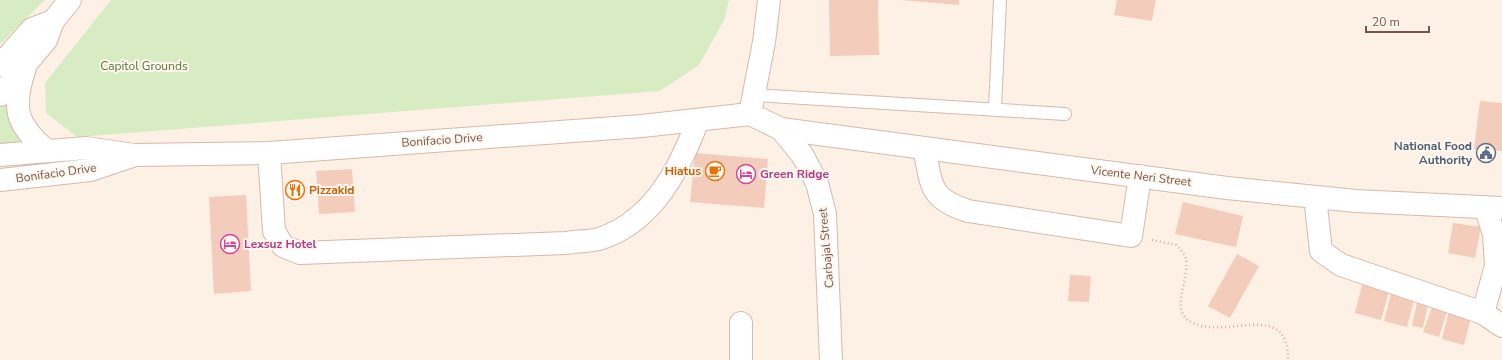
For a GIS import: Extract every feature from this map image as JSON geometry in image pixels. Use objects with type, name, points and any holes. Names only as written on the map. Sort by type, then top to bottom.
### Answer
[{"type":"street","points":[[0,95],[46,40],[53,21],[70,0]]},
{"type":"street","points":[[752,104],[769,0]]},
{"type":"street","points":[[0,65],[32,29],[53,21]]},
{"type":"street","points":[[27,61],[18,90],[19,115],[32,139],[46,150]]},
{"type":"street","name":"Bonifacio Drive","points":[[0,155],[46,150],[86,148],[134,155],[269,153],[642,126],[698,120],[752,104]]},
{"type":"street","name":"Carbajal Street","points":[[752,104],[781,129],[803,156],[817,183],[826,214],[831,360]]},
{"type":"street","points":[[269,153],[274,231],[283,246],[300,253],[566,243],[601,238],[626,226],[652,206],[675,172],[698,120]]},
{"type":"street","name":"Vicente Neri Street","points":[[781,129],[1140,176],[1315,197],[1356,201],[1494,207]]},
{"type":"street","points":[[924,148],[936,194],[950,205],[968,211],[1131,236],[1140,176]]},
{"type":"street","name":"Bonifacio Drive","points":[[3,182],[90,170],[134,155]]},
{"type":"street","points":[[1315,197],[1321,251],[1341,265],[1483,313],[1502,326]]},
{"type":"street","points":[[1483,313],[1496,266],[1494,207]]},
{"type":"street","points":[[741,323],[742,360]]},
{"type":"lane","points":[[995,109],[1000,0]]},
{"type":"lane","points":[[752,104],[995,109],[1065,114]]},
{"type":"path","points":[[1131,236],[1166,242],[1176,245],[1181,250],[1186,259],[1186,275],[1181,309],[1184,316],[1191,322],[1203,326],[1228,327],[1263,324],[1273,327],[1280,331],[1286,339],[1288,360]]},
{"type":"green space","points":[[0,0],[45,0],[0,44]]},
{"type":"green space","name":"Capitol Grounds","points":[[111,0],[729,0],[724,20],[699,65],[660,91],[77,137],[46,113],[45,83]]},
{"type":"green space","points":[[5,103],[14,128],[21,138],[32,148],[0,150],[0,109]]},
{"type":"building","points":[[829,0],[878,0],[879,55],[830,56]]},
{"type":"building","points":[[901,0],[959,0],[959,5]]},
{"type":"building","points":[[1117,0],[1156,0],[1152,21],[1114,15]]},
{"type":"building","points":[[1480,101],[1502,103],[1502,151],[1474,149]]},
{"type":"building","points":[[695,153],[768,159],[764,208],[690,202]]},
{"type":"building","points":[[352,169],[355,212],[319,214],[316,171]]},
{"type":"building","name":"Lexsuz Hotel","points":[[246,195],[251,291],[214,294],[209,197]]},
{"type":"building","points":[[1183,202],[1243,216],[1236,247],[1175,234]]},
{"type":"building","points":[[1453,223],[1481,227],[1475,258],[1448,253]]},
{"type":"building","points":[[1237,254],[1259,266],[1230,318],[1208,306]]},
{"type":"building","points":[[1070,275],[1091,276],[1089,302],[1068,301]]},
{"type":"building","points":[[1362,285],[1389,291],[1381,320],[1355,313]]},
{"type":"building","points":[[1391,294],[1414,300],[1407,327],[1384,321]]},
{"type":"building","points":[[1417,302],[1428,304],[1423,328],[1412,326]]},
{"type":"building","points":[[1432,307],[1447,311],[1439,337],[1423,332]]},
{"type":"building","points":[[1449,311],[1471,317],[1464,345],[1442,339]]},
{"type":"place","name":"National Food Authority","points":[[1486,153]]},
{"type":"place","name":"Hiatus","points":[[715,171]]},
{"type":"place","name":"Green Ridge","points":[[746,174]]},
{"type":"place","name":"Pizzakid","points":[[295,190]]},
{"type":"place","name":"Lexsuz Hotel","points":[[230,244]]}]
